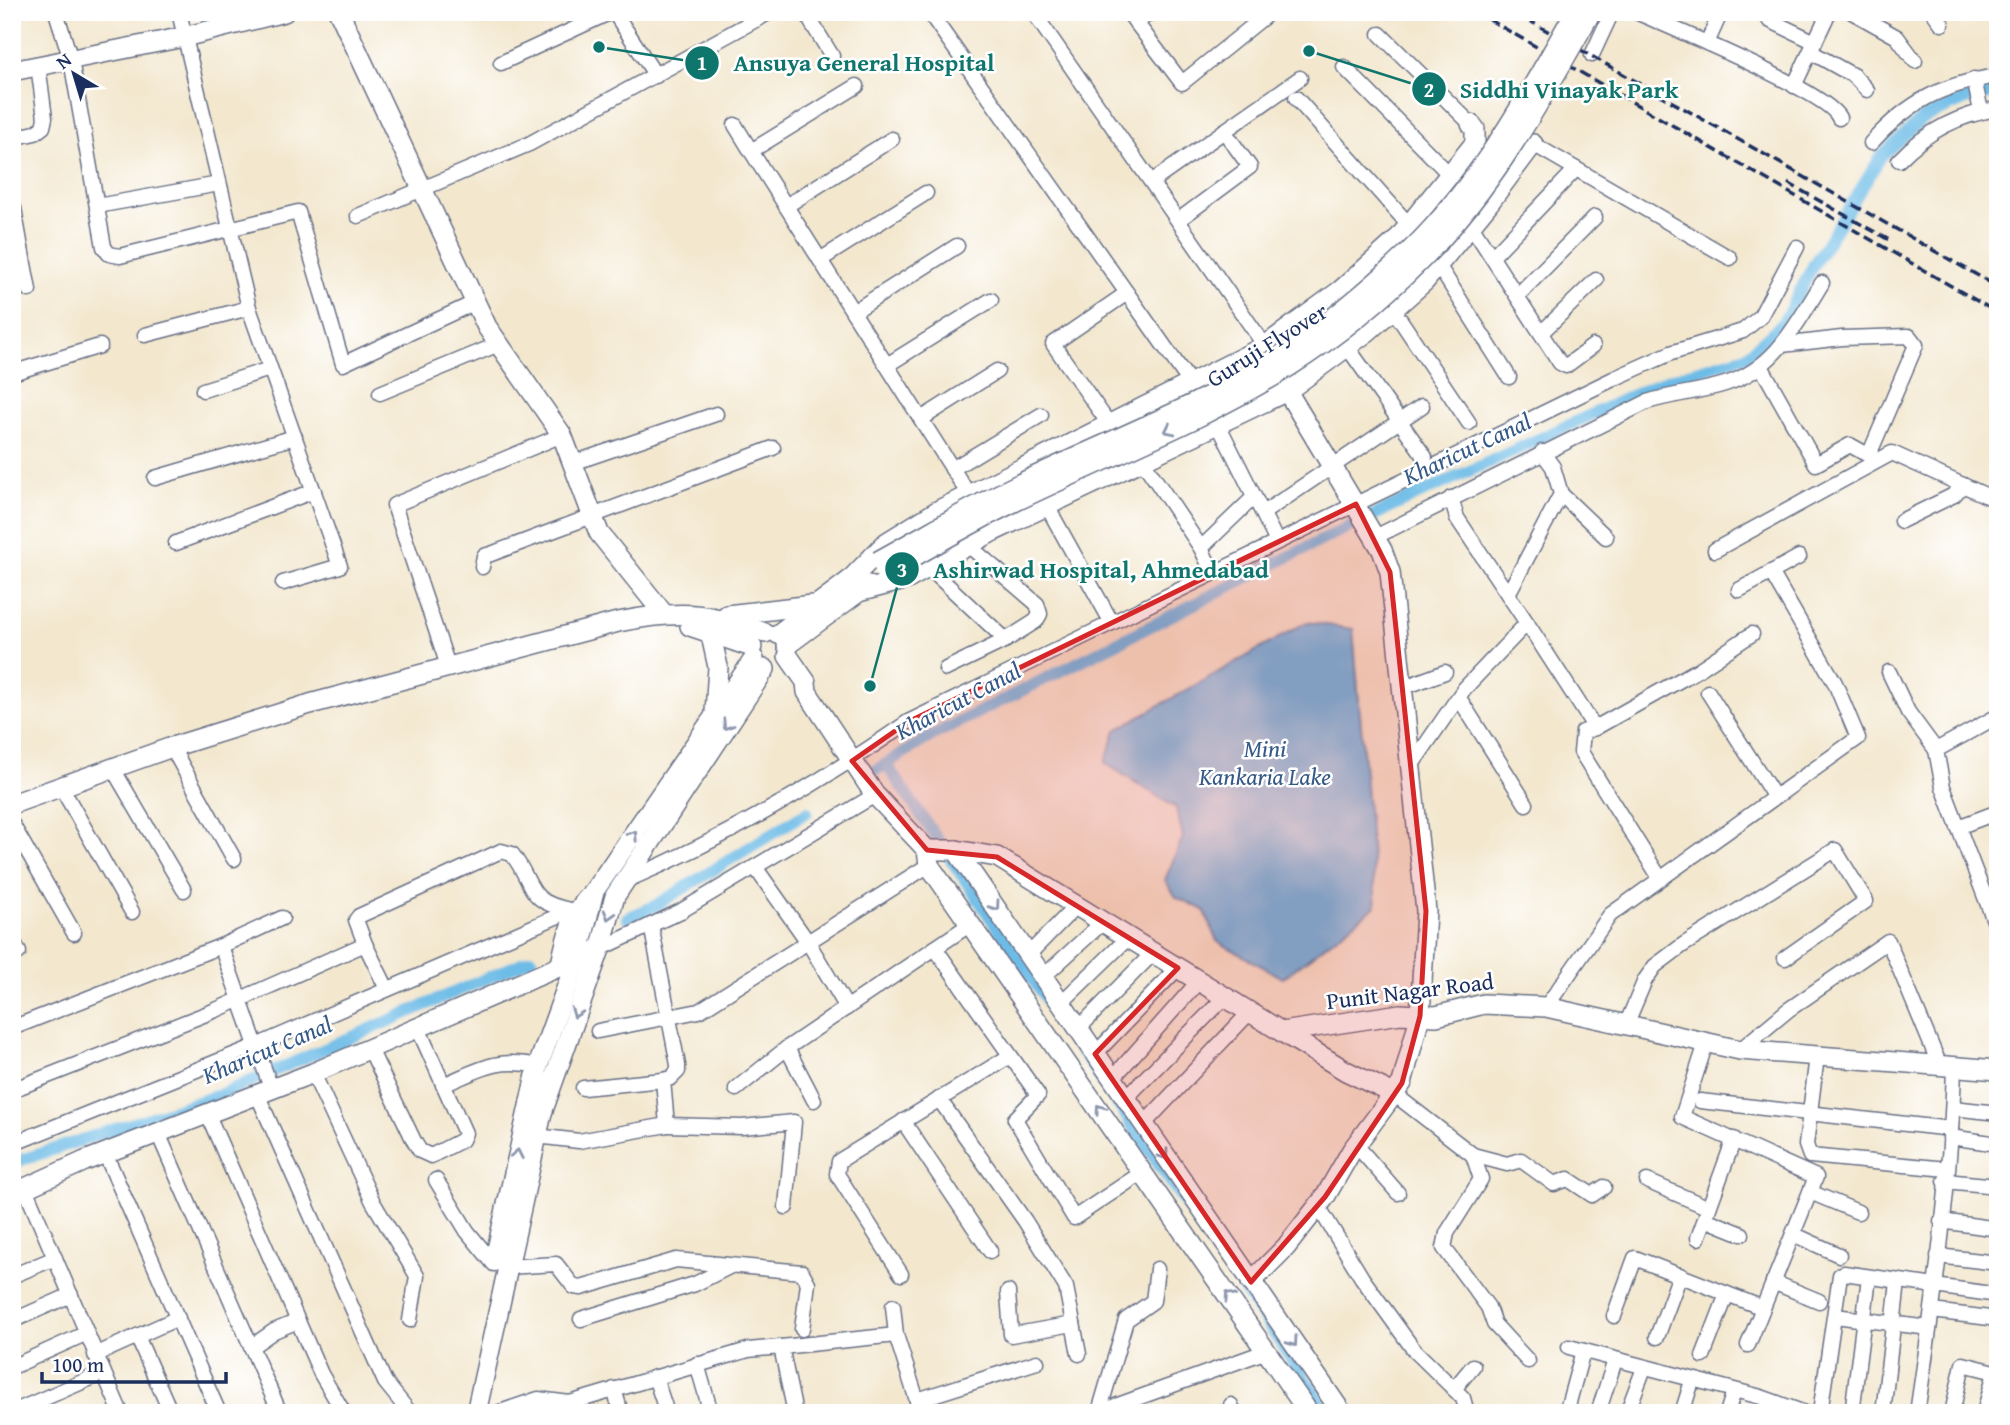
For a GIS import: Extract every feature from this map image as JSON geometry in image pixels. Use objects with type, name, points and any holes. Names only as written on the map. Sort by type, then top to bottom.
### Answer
[{"type":"street","points":[[56,12],[71,60],[104,247],[110,254],[120,256],[298,212],[343,364],[476,302]]},
{"type":"street","points":[[179,12],[249,308],[340,566],[283,583]]},
{"type":"street","points":[[12,71],[184,37],[284,12]]},
{"type":"street","points":[[339,12],[476,302],[499,344],[562,435],[599,533],[663,612]]},
{"type":"street","points":[[501,63],[613,12],[656,76]]},
{"type":"street","points":[[358,216],[529,144],[770,12]]},
{"type":"street","points":[[805,12],[832,56]]},
{"type":"street","points":[[929,12],[1191,384]]},
{"type":"street","points":[[1033,12],[1180,219],[1265,346],[1287,391],[1358,506],[1390,572],[1426,911],[1420,1016],[1402,1083],[1356,1145],[1318,1206],[1286,1247],[1251,1282]]},
{"type":"street","points":[[1151,12],[1132,18],[1182,83],[1270,12]]},
{"type":"street","name":"Guruji Flyover","points":[[854,586],[1002,492],[1223,387],[1282,354],[1349,306],[1412,249],[1466,185],[1513,123],[1575,12]]},
{"type":"street","name":"Guruji Flyover","points":[[881,567],[1229,400],[1290,366],[1358,317],[1422,259],[1477,194],[1524,130],[1591,12]]},
{"type":"street","points":[[1592,55],[1612,12]]},
{"type":"street","points":[[1636,12],[1668,18],[1707,43],[1829,106],[1839,118]]},
{"type":"street","points":[[1707,43],[1721,12]]},
{"type":"street","points":[[1794,86],[1829,12]]},
{"type":"street","points":[[1852,12],[1897,37],[1915,61]]},
{"type":"street","points":[[1769,20],[1854,76],[1867,90]]},
{"type":"street","points":[[465,1413],[501,1265],[550,1087],[600,949],[608,915],[622,882],[771,651],[811,626],[854,586],[887,542],[969,495],[1265,346],[1341,290],[1409,225],[1475,143],[1475,129],[1380,34]]},
{"type":"street","points":[[12,138],[35,133],[43,127],[45,118],[38,65]]},
{"type":"street","points":[[1344,67],[1450,175]]},
{"type":"street","points":[[1871,143],[1895,116],[1926,97],[1998,76]]},
{"type":"street","points":[[1153,181],[1300,78]]},
{"type":"street","points":[[1975,81],[1980,110]]},
{"type":"street","points":[[751,151],[857,86]]},
{"type":"street","points":[[1296,98],[1409,225]]},
{"type":"street","points":[[1899,160],[1934,131],[1980,110],[1998,109]]},
{"type":"street","points":[[735,125],[969,495]]},
{"type":"street","points":[[1180,219],[1250,167],[1224,131]]},
{"type":"street","points":[[786,206],[892,139]]},
{"type":"street","points":[[12,811],[175,753],[534,648],[668,620],[708,624],[817,604],[854,586],[908,579],[968,545],[1217,422],[1287,391],[1393,309],[1438,265],[1533,144],[1730,258]]},
{"type":"street","points":[[1492,257],[1576,169]]},
{"type":"street","points":[[97,206],[219,184]]},
{"type":"street","points":[[820,260],[926,193]]},
{"type":"street","points":[[14,208],[17,249],[29,290]]},
{"type":"street","points":[[1517,296],[1595,217]]},
{"type":"street","points":[[1471,225],[1560,363],[1566,366],[1594,346]]},
{"type":"street","points":[[853,312],[957,246]]},
{"type":"street","points":[[594,891],[689,854],[852,761],[908,722],[1213,573],[1358,506],[1671,353],[1743,331],[1760,317],[1797,247]]},
{"type":"street","points":[[1438,265],[1508,377]]},
{"type":"street","points":[[1541,333],[1596,280]]},
{"type":"street","points":[[1373,534],[1647,402],[1681,391],[1723,385],[1751,374],[1782,345],[1822,283]]},
{"type":"street","points":[[1109,424],[1054,344],[1127,293]]},
{"type":"street","points":[[887,365],[991,300]]},
{"type":"street","points":[[145,335],[249,308]]},
{"type":"street","points":[[1393,309],[1469,423]]},
{"type":"street","points":[[1782,345],[1842,338],[1909,336],[1916,345],[1873,458]]},
{"type":"street","points":[[380,393],[499,344]]},
{"type":"street","points":[[1346,345],[1425,457]]},
{"type":"street","points":[[12,373],[100,346]]},
{"type":"street","points":[[1761,366],[1816,464],[1850,445],[1873,458]]},
{"type":"street","points":[[203,390],[271,369]]},
{"type":"street","points":[[920,419],[997,371]]},
{"type":"street","points":[[1262,513],[1334,468],[1422,406]]},
{"type":"street","points":[[573,463],[716,414]]},
{"type":"street","points":[[952,469],[1041,415]]},
{"type":"street","points":[[1217,422],[1277,542]]},
{"type":"street","points":[[448,666],[394,505],[562,435]]},
{"type":"street","points":[[155,478],[295,437]]},
{"type":"street","points":[[482,567],[484,556],[773,448]]},
{"type":"street","points":[[1542,452],[1553,467],[1561,494],[1606,537]]},
{"type":"street","points":[[1715,550],[1873,458],[1892,453],[1998,501]]},
{"type":"street","points":[[1142,460],[1201,548],[1213,573]]},
{"type":"street","points":[[1902,521],[1954,495],[1963,485]]},
{"type":"street","points":[[176,542],[314,491]]},
{"type":"street","points":[[1508,594],[1561,494]]},
{"type":"street","points":[[1201,548],[1254,497]]},
{"type":"street","points":[[1451,498],[1457,518],[1595,728]]},
{"type":"street","points":[[1048,506],[1112,623]]},
{"type":"street","points":[[946,669],[1006,640],[1036,621],[1040,614],[1037,604],[968,545]]},
{"type":"street","points":[[1739,590],[1799,557]]},
{"type":"street","points":[[929,568],[1006,640]]},
{"type":"street","points":[[1546,1007],[1610,915],[1858,738],[1835,683],[1771,572]]},
{"type":"street","points":[[12,1143],[257,1050],[387,989],[575,908],[594,891],[715,713],[817,604]]},
{"type":"street","points":[[12,804],[172,747],[448,666],[663,612],[708,624],[771,651],[804,684],[875,795],[928,855],[1309,1413]]},
{"type":"street","points":[[1411,766],[1459,698],[1527,623]]},
{"type":"street","points":[[708,624],[718,667],[715,713]]},
{"type":"street","points":[[804,684],[811,626]]},
{"type":"street","points":[[1660,878],[1581,752],[1583,732],[1595,728],[1698,670],[1752,634]]},
{"type":"street","points":[[1402,688],[1445,672]]},
{"type":"street","points":[[1889,672],[1908,712],[1936,750],[1943,787],[1994,912],[1998,931]]},
{"type":"street","points":[[1708,692],[1774,796]]},
{"type":"street","points":[[1459,698],[1526,804]]},
{"type":"street","points":[[1936,750],[1998,716]]},
{"type":"street","points":[[175,753],[234,859]]},
{"type":"street","points":[[116,774],[184,890]]},
{"type":"street","points":[[64,792],[132,912]]},
{"type":"street","points":[[119,1412],[55,1258],[19,1191],[105,1153],[313,1073],[600,949],[651,925],[755,867],[875,795]]},
{"type":"street","points":[[1958,827],[1998,812]]},
{"type":"street","points":[[12,824],[74,933]]},
{"type":"street","points":[[955,850],[1342,1413]]},
{"type":"street","points":[[598,1031],[699,1011],[808,942],[928,855],[955,850],[997,857],[1282,1032],[1346,1070],[1394,1094],[1472,1155],[1507,1164],[1521,1160],[1554,1184],[1568,1179],[1592,1195],[1604,1187]]},
{"type":"street","points":[[1626,1025],[1645,980],[1655,966],[1683,945],[1835,850],[1866,901],[1785,958]]},
{"type":"street","points":[[387,989],[356,920],[359,916],[501,851],[512,854],[536,895],[547,905],[575,908]]},
{"type":"street","points":[[755,867],[808,942],[847,1008]]},
{"type":"street","points":[[477,1413],[538,1066],[594,891]]},
{"type":"street","points":[[1028,955],[1076,906]]},
{"type":"street","points":[[570,960],[568,927],[575,908]]},
{"type":"street","points":[[12,1027],[221,946],[282,918]]},
{"type":"street","points":[[1043,977],[1103,922]]},
{"type":"street","points":[[736,1089],[787,1048],[972,923]]},
{"type":"street","points":[[583,1088],[663,1080],[671,1078],[678,1071],[651,925]]},
{"type":"street","points":[[1061,1003],[1128,938]]},
{"type":"street","points":[[1740,1050],[1788,1010],[1888,941],[1947,1066],[1953,1108],[1938,1256],[1917,1413]]},
{"type":"street","points":[[12,1090],[241,999],[366,944]]},
{"type":"street","points":[[221,946],[241,999],[266,1089],[385,1382],[410,1413]]},
{"type":"street","points":[[935,948],[1038,1095],[1015,1119],[1073,1218],[1143,1172]]},
{"type":"street","points":[[1078,1028],[1153,953]]},
{"type":"street","points":[[1095,1054],[1178,968]]},
{"type":"street","points":[[1112,1079],[1199,981]]},
{"type":"street","points":[[1125,1099],[1225,997]]},
{"type":"street","name":"Punit Nagar Road","points":[[1282,1032],[1400,1014],[1436,1016],[1484,1004],[1546,1007],[1740,1050],[1998,1070]]},
{"type":"street","points":[[1143,1125],[1250,1012]]},
{"type":"street","points":[[370,1049],[414,1141],[426,1155],[431,1156],[465,1137],[418,1028]]},
{"type":"street","points":[[1706,1043],[1682,1117],[1816,1177],[1748,1345]]},
{"type":"street","points":[[787,1048],[814,1100]]},
{"type":"street","points":[[901,1274],[837,1174],[839,1161],[1010,1056]]},
{"type":"street","points":[[1817,1056],[1806,1145],[1810,1156],[1946,1175],[1998,1186]]},
{"type":"street","points":[[443,1085],[496,1063],[513,1060],[538,1066]]},
{"type":"street","points":[[313,1073],[373,1202],[417,1276],[410,1320]]},
{"type":"street","points":[[663,1080],[667,1125]]},
{"type":"street","points":[[939,1099],[1025,1222],[1066,1287],[1079,1354]]},
{"type":"street","points":[[1700,1101],[1951,1133],[1998,1144]]},
{"type":"street","points":[[1953,1108],[1998,1113]]},
{"type":"street","points":[[208,1115],[321,1374],[344,1413]]},
{"type":"street","points":[[903,1121],[989,1251]]},
{"type":"street","points":[[536,1136],[579,1141],[667,1125],[741,1128],[794,1122],[786,1207]]},
{"type":"street","points":[[158,1133],[280,1413]]},
{"type":"street","points":[[1698,1238],[1734,1139]]},
{"type":"street","points":[[1356,1145],[1398,1194]]},
{"type":"street","points":[[105,1153],[219,1413]]},
{"type":"street","points":[[1472,1155],[1481,1179],[1447,1233],[1444,1248],[1488,1307],[1493,1324],[1528,1361]]},
{"type":"street","points":[[436,1180],[467,1231],[501,1265],[556,1264],[575,1287],[581,1288],[676,1260],[802,1272],[808,1283],[802,1329]]},
{"type":"street","points":[[1647,1181],[1742,1234]]},
{"type":"street","points":[[1810,1192],[1858,1212]]},
{"type":"street","points":[[1318,1206],[1362,1278],[1414,1350],[1462,1398],[1467,1413]]},
{"type":"street","points":[[1941,1221],[1998,1229]]},
{"type":"street","points":[[1793,1234],[1839,1255]]},
{"type":"street","points":[[1938,1256],[1998,1264]]},
{"type":"street","points":[[12,1276],[55,1258]]},
{"type":"street","points":[[1614,1316],[1635,1258],[1763,1308]]},
{"type":"street","points":[[581,1319],[695,1284],[732,1265]]},
{"type":"street","points":[[1097,1412],[1126,1320],[1153,1301],[1157,1269]]},
{"type":"street","points":[[1820,1413],[1840,1275],[1844,1273],[1934,1288],[1998,1295]]},
{"type":"street","points":[[1657,1338],[1680,1275]]},
{"type":"street","points":[[1852,1413],[1869,1277]]},
{"type":"street","points":[[1773,1282],[1819,1301]]},
{"type":"street","points":[[1883,1413],[1898,1282]]},
{"type":"street","points":[[1008,1292],[1011,1335],[1073,1324]]},
{"type":"street","points":[[1703,1356],[1727,1294]]},
{"type":"street","points":[[12,1321],[71,1295]]},
{"type":"street","points":[[893,1306],[896,1335],[919,1406],[1037,1362]]},
{"type":"street","points":[[1931,1311],[1998,1319]]},
{"type":"street","points":[[1835,1316],[1929,1328]]},
{"type":"street","points":[[95,1354],[178,1318]]},
{"type":"street","points":[[251,1347],[274,1331],[298,1321]]},
{"type":"street","points":[[12,1367],[87,1333]]},
{"type":"street","points":[[498,1413],[538,1399],[571,1408],[614,1390],[748,1350],[896,1335]]},
{"type":"street","points":[[137,1336],[171,1413]]},
{"type":"street","points":[[781,1347],[795,1413]]},
{"type":"street","points":[[1566,1413],[1576,1349],[1734,1391],[1774,1408],[1805,1413]]},
{"type":"street","points":[[1097,1412],[1267,1351]]},
{"type":"street","points":[[1598,1413],[1615,1360]]},
{"type":"street","points":[[697,1364],[712,1413]]},
{"type":"street","points":[[1952,1413],[1963,1364],[1997,1372],[1984,1413]]},
{"type":"street","points":[[1454,1389],[1473,1366]]},
{"type":"street","points":[[1627,1413],[1644,1368]]},
{"type":"street","points":[[15,1411],[103,1373]]},
{"type":"street","points":[[655,1377],[667,1413]]},
{"type":"street","points":[[1682,1413],[1692,1381]]},
{"type":"street","points":[[614,1390],[621,1413]]},
{"type":"street","points":[[1727,1413],[1734,1391]]},
{"type":"highlighted area","points":[[1356,504],[1390,572],[1426,911],[1420,1016],[1402,1083],[1325,1197],[1251,1282],[1095,1054],[1178,968],[997,857],[927,850],[852,761],[908,722]]},
{"type":"water","name":"Mini Kankaria Lake","points":[[1307,622],[1353,629],[1376,906],[1283,978],[1217,941],[1204,910],[1176,897],[1165,880],[1183,837],[1176,808],[1105,763],[1116,730]]},
{"type":"waterway","name":"Kharicut Canal","points":[[876,770],[933,735],[1342,530],[1666,380],[1746,356],[1783,323],[1814,264],[1882,155],[1923,118],[1973,96],[1998,93]]},
{"type":"waterway","points":[[886,764],[1328,1413]]},
{"type":"waterway","name":"Kharicut Canal","points":[[627,918],[655,906],[807,812]]},
{"type":"waterway","name":"Kharicut Canal","points":[[12,1163],[219,1095],[531,959]]},
{"type":"railway","points":[[1476,12],[1998,313]]},
{"type":"railway","points":[[1514,12],[1998,287]]},
{"type":"railway","points":[[1788,183],[1891,241]]},
{"type":"place","name":"Ansuya General Hospital","points":[[599,47]]},
{"type":"place","name":"Siddhi Vinayak Park","points":[[1309,51]]},
{"type":"place","name":"Ashirwad Hospital, Ahmedabad","points":[[870,686]]}]
